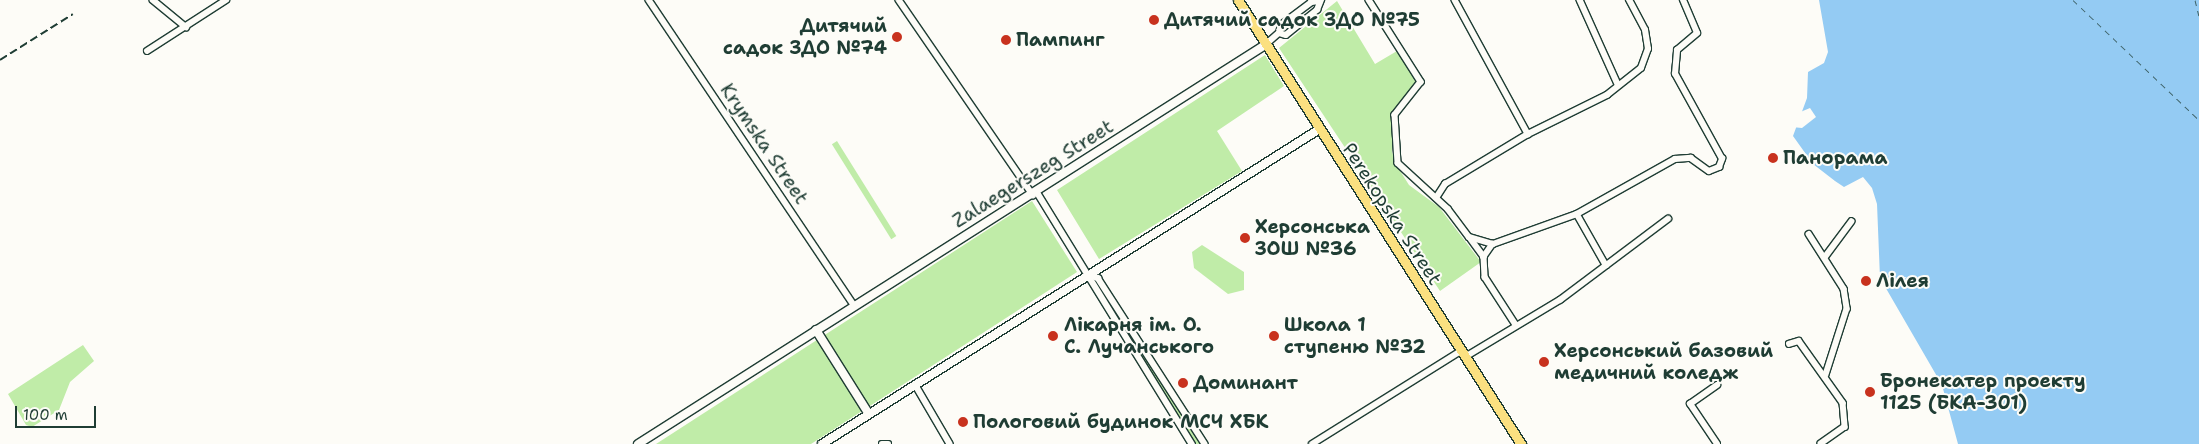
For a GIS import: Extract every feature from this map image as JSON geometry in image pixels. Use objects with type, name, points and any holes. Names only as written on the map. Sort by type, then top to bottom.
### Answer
[{"type":"main road","name":"Perekopska Street","points":[[1238,0],[1318,130],[1521,444]]},
{"type":"main road","name":"Zalaegerszeg Street","points":[[638,444],[854,306],[1035,194],[1266,45]]},
{"type":"main road","points":[[822,444],[1318,130]]},
{"type":"main road","points":[[816,330],[869,414]]},
{"type":"street","points":[[153,0],[186,26]]},
{"type":"street","points":[[147,51],[226,0]]},
{"type":"street","name":"Krymska Street","points":[[649,0],[854,306]]},
{"type":"street","points":[[899,0],[1090,275],[1090,284],[1192,444]]},
{"type":"street","points":[[1266,45],[1279,33],[1280,25],[1311,2],[1321,0]]},
{"type":"street","points":[[1279,33],[1286,35],[1317,10],[1321,0]]},
{"type":"street","points":[[1369,0],[1421,82],[1395,115],[1398,163],[1436,198],[1470,237],[1484,257],[1485,277],[1516,325]]},
{"type":"street","points":[[1455,0],[1528,134]]},
{"type":"street","points":[[1580,0],[1618,84]]},
{"type":"street","points":[[1436,198],[1445,184],[1528,134],[1607,95],[1618,84],[1641,68],[1648,49],[1645,30],[1629,0]]},
{"type":"street","points":[[1484,257],[1493,244],[1577,214],[1675,160],[1691,158],[1712,171],[1721,163],[1675,74],[1677,50],[1697,33],[1683,0]]},
{"type":"street","points":[[1577,214],[1606,265]]},
{"type":"street","points":[[1312,444],[1463,354],[1560,300],[1668,219]]},
{"type":"street","points":[[1825,257],[1851,222]]},
{"type":"street","points":[[1809,234],[1844,289],[1847,310],[1826,375]]},
{"type":"street","points":[[1470,237],[1493,244]]},
{"type":"street","points":[[1090,275],[1098,278],[1205,444]]},
{"type":"street","points":[[1789,344],[1800,341],[1826,375],[1843,403],[1845,427],[1821,444]]},
{"type":"street","points":[[915,384],[950,444]]},
{"type":"street","points":[[1717,385],[1690,404],[1717,444]]},
{"type":"street","points":[[882,444],[888,444]]},
{"type":"green space","points":[[1337,1],[1375,64],[1397,51],[1417,84],[1392,113],[1392,152],[1397,166],[1409,185],[1439,207],[1481,262],[1440,291],[1279,48]]},
{"type":"green space","points":[[1265,55],[1284,86],[1217,131],[1242,171],[1099,259],[1057,190]]},
{"type":"green space","points":[[837,141],[896,236],[891,239],[832,144]]},
{"type":"green space","points":[[1032,201],[1077,272],[811,444],[656,444]]},
{"type":"green space","points":[[1202,245],[1244,272],[1244,290],[1228,294],[1194,268],[1192,252]]},
{"type":"green space","points":[[1100,285],[1200,444],[1196,444],[1096,287]]},
{"type":"green space","points":[[83,345],[94,361],[70,382],[59,410],[32,427],[26,425],[8,394]]},
{"type":"water","points":[[1819,0],[2199,0],[2199,444],[1958,444],[1942,385],[1880,278],[1877,204],[1872,188],[1863,177],[1844,187],[1813,164],[1793,136],[1807,98],[1808,72],[1824,63],[1828,52]]},
{"type":"pier","points":[[1810,108],[1816,117],[1802,128],[1792,127],[1798,113]]},
{"type":"ferry route","points":[[2073,0],[2199,120]]},
{"type":"ferry route","points":[[2195,0],[2199,16]]},
{"type":"railway","points":[[0,60],[73,14]]},
{"type":"place","name":"Дитячий садок ЗДО №75","points":[[1154,20]]},
{"type":"place","name":"Дитячий садок ЗДО №74","points":[[897,37]]},
{"type":"place","name":"Пампинг","points":[[1006,40]]},
{"type":"place","name":"Панорама","points":[[1773,158]]},
{"type":"place","name":"Херсонська ЗОШ №36","points":[[1245,238]]},
{"type":"place","name":"Лілея","points":[[1866,281]]},
{"type":"place","name":"Лікарня ім. О. С. Лучанського","points":[[1053,336]]},
{"type":"place","name":"Школа 1 ступеню №32","points":[[1274,336]]},
{"type":"place","name":"Херсонський базовий медичний коледж","points":[[1544,362]]},
{"type":"place","name":"Доминант","points":[[1183,383]]},
{"type":"place","name":"Бронекатер проекту 1125 (БКА-301)","points":[[1870,392]]},
{"type":"place","name":"Пологовий будинок МСЧ ХБК","points":[[963,422]]}]
